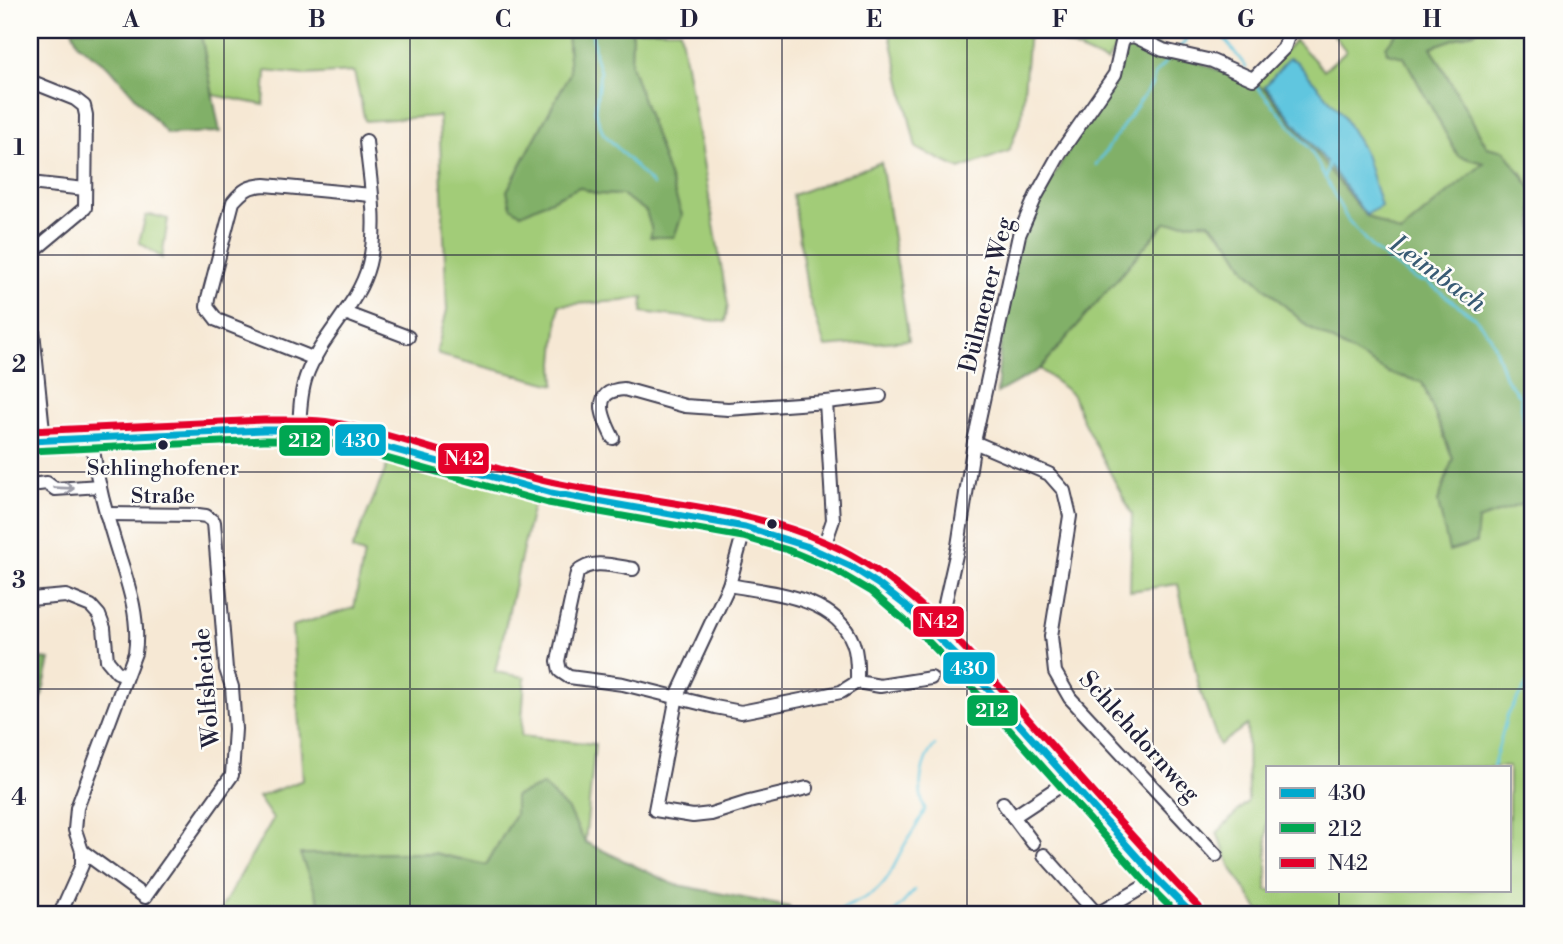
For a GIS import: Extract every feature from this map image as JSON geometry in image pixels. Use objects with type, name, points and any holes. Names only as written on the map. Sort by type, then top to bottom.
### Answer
[{"type":"street","name":"Dülmener Weg","points":[[935,634],[941,621],[958,546],[974,442],[1019,236],[1036,195],[1060,153],[1115,74],[1123,38],[1134,36],[1163,50],[1212,61],[1252,79],[1284,48],[1290,30]]},
{"type":"street","points":[[30,81],[75,99],[84,106],[85,190],[85,208],[30,254]]},
{"type":"street","points":[[299,430],[306,375],[359,289],[368,266],[373,238],[366,141]]},
{"type":"street","points":[[30,183],[85,190]]},
{"type":"street","points":[[315,359],[211,315],[207,307],[208,298],[233,202],[243,190],[265,185],[371,195]]},
{"type":"street","points":[[345,313],[408,337]]},
{"type":"street","points":[[30,324],[33,331],[34,372],[44,441]]},
{"type":"street","points":[[613,438],[601,407],[609,392],[617,389],[624,388],[685,406],[728,409],[880,396]]},
{"type":"street","points":[[822,552],[833,520],[826,402]]},
{"type":"street","points":[[30,441],[299,430],[338,434],[364,439],[551,494],[745,527],[822,552],[864,574],[892,594],[935,634],[1190,913]]},
{"type":"street","points":[[60,914],[82,865],[82,851],[75,836],[77,808],[135,653],[137,622],[106,513],[92,439]]},
{"type":"street","name":"Schlehdornweg","points":[[974,442],[1049,474],[1064,491],[1070,516],[1051,636],[1055,672],[1070,698],[1216,855]]},
{"type":"street","points":[[30,485],[47,483],[54,489],[100,486]]},
{"type":"street","name":"Wolfsheide","points":[[82,851],[145,897],[232,775],[235,729],[232,687],[226,668],[214,522],[198,514],[106,513]]},
{"type":"street","points":[[745,527],[729,585],[677,696],[655,810],[693,816],[711,814],[807,788]]},
{"type":"street","points":[[633,569],[596,564],[577,573],[558,661],[560,671],[569,677],[623,684],[741,712],[841,692],[857,682],[880,685],[931,678]]},
{"type":"street","points":[[729,585],[800,599],[838,620],[853,644],[857,660],[857,682]]},
{"type":"street","points":[[30,599],[66,596],[91,606],[99,615],[104,628],[107,660],[117,672],[126,675]]},
{"type":"street","points":[[1013,817],[1069,780]]},
{"type":"street","points":[[1003,803],[1033,844]]},
{"type":"street","points":[[1044,855],[1094,911],[1101,912],[1157,878]]},
{"type":"green space","points":[[72,30],[200,30],[220,132],[167,134],[111,69],[78,44]]},
{"type":"green space","points":[[200,30],[567,30],[570,73],[507,191],[538,206],[579,187],[597,194],[622,195],[646,211],[653,232],[651,237],[674,237],[682,215],[631,65],[632,30],[680,30],[728,305],[725,322],[642,312],[643,297],[559,305],[555,385],[439,355],[437,350],[447,310],[439,116],[365,121],[354,72],[304,75],[266,71],[264,105],[213,95]]},
{"type":"green space","points":[[567,30],[632,30],[631,65],[682,215],[674,237],[650,237],[652,231],[646,211],[622,195],[597,194],[579,187],[521,214],[511,207],[507,191],[570,73]]},
{"type":"green space","points":[[889,30],[1038,30],[1029,31],[1022,116],[1009,151],[960,169],[916,148]]},
{"type":"green space","points":[[1067,30],[1129,30],[1107,62],[1063,43]]},
{"type":"green space","points":[[1330,30],[1399,30],[1393,54],[1404,57],[1458,156],[1485,163],[1415,221],[1417,276],[1319,167],[1256,81],[1295,40],[1324,70],[1346,51]]},
{"type":"green space","points":[[1399,30],[1479,30],[1431,47],[1487,147],[1505,151],[1533,191],[1533,500],[1478,520],[1476,543],[1449,551],[1438,502],[1453,458],[1422,382],[1389,373],[1307,326],[1246,270],[1229,242],[1209,222],[1165,223],[1040,369],[997,393],[1000,349],[1019,235],[1109,81],[1120,43],[1134,36],[1265,89],[1365,215],[1400,233],[1484,163],[1458,156],[1404,57],[1387,53],[1386,47]]},
{"type":"green space","points":[[1479,30],[1533,30],[1533,191],[1522,173],[1487,147],[1431,47]]},
{"type":"green space","points":[[881,162],[909,340],[825,347],[808,295],[793,195]]},
{"type":"green space","points":[[146,216],[168,219],[162,258],[139,242]]},
{"type":"green space","points":[[1209,222],[1229,242],[1246,270],[1307,326],[1389,373],[1422,382],[1453,459],[1438,502],[1478,520],[1533,500],[1533,914],[1261,914],[1231,867],[1217,833],[1248,801],[1247,725],[1219,745],[1199,687],[1178,584],[1130,591],[1132,514],[1082,419],[1073,395],[1040,369],[1165,223]]},
{"type":"green space","points":[[392,454],[535,496],[495,672],[525,677],[521,736],[595,744],[585,842],[568,810],[515,815],[486,865],[434,853],[301,854],[324,914],[218,914],[273,819],[258,797],[303,780],[292,626],[354,608],[364,554],[352,550]]},
{"type":"green space","points":[[30,658],[50,660],[30,748]]},
{"type":"green space","points":[[543,785],[568,810],[585,842],[673,884],[789,907],[792,914],[324,914],[300,854],[434,853],[486,865],[515,815],[515,796]]},
{"type":"water","points":[[1289,58],[1296,61],[1342,114],[1365,154],[1381,206],[1366,215],[1265,86]]},
{"type":"waterway","points":[[592,30],[600,72],[595,111],[603,133],[653,185]]},
{"type":"waterway","points":[[1178,49],[1185,42],[1188,30]]},
{"type":"waterway","name":"Leimbach","points":[[1218,30],[1246,67]]},
{"type":"waterway","points":[[1096,165],[1152,84],[1155,74],[1168,59]]},
{"type":"waterway","name":"Leimbach","points":[[1255,84],[1310,149],[1347,219],[1374,250],[1416,280],[1427,282],[1475,318],[1491,337],[1506,379],[1520,397],[1526,435],[1533,439]]},
{"type":"waterway","name":"Leimbach","points":[[1325,178],[1329,162]]},
{"type":"waterway","points":[[1493,766],[1507,716],[1533,674]]},
{"type":"waterway","points":[[839,914],[842,909],[873,893],[891,872],[925,809],[921,793],[921,775],[926,759],[935,745]]},
{"type":"waterway","points":[[893,914],[915,890]]},
{"type":"transit line","name":"N42","points":[[30,431],[264,420],[332,422],[395,437],[528,477],[726,512],[760,520],[825,542],[883,574],[934,617],[1199,907]]},
{"type":"transit line","name":"430","points":[[30,441],[264,430],[338,434],[551,493],[745,527],[806,546],[850,566],[906,606],[968,667],[1157,879],[1192,914]]},
{"type":"transit line","name":"212","points":[[30,451],[264,440],[336,444],[548,503],[743,537],[788,550],[831,568],[872,592],[924,637],[1177,914]]},
{"type":"place","name":"Schlinghofener Straße","points":[[163,445]]}]
